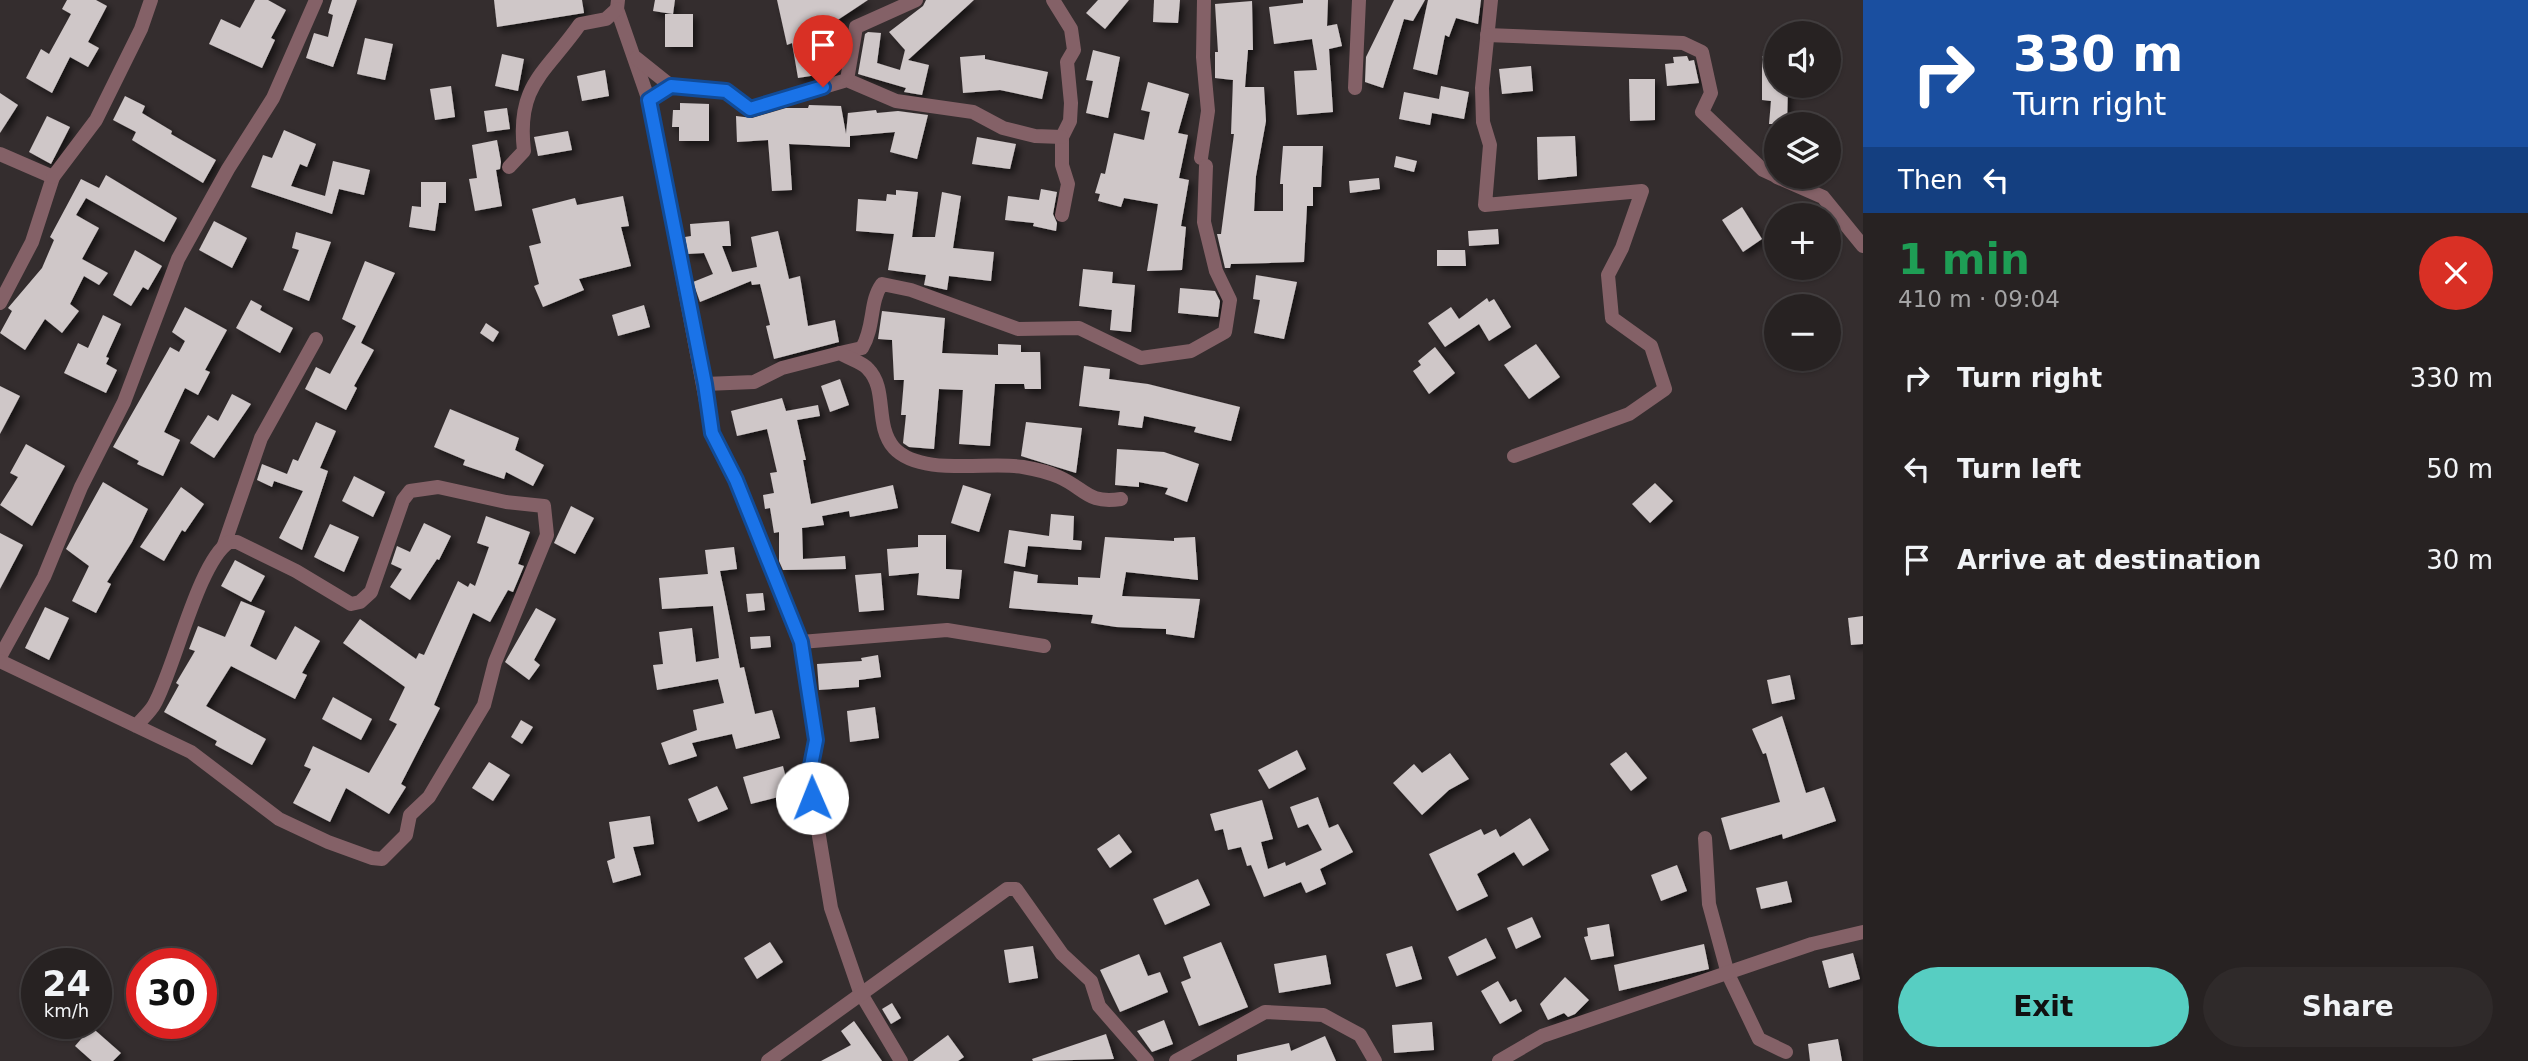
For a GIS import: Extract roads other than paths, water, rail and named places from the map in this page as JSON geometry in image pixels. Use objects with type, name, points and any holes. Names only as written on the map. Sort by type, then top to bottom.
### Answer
[{"type":"street","points":[[0,303],[32,242],[53,177],[96,120],[141,29],[151,0]]},
{"type":"street","points":[[224,545],[237,542],[296,571],[343,602],[351,604],[360,602],[371,592],[403,500],[410,491],[438,487],[506,502],[544,506],[547,535],[495,662],[484,705],[429,797],[410,815],[406,835],[382,859],[328,842],[279,819],[191,752],[0,659],[44,577],[81,487],[124,402],[178,259],[228,169],[273,98],[316,0]]},
{"type":"street","points":[[847,80],[856,27],[916,0]]},
{"type":"street","points":[[1053,0],[1070,29],[1074,50],[1067,62],[1072,91],[1070,121],[1062,138],[1062,165],[1068,184],[1062,215]]},
{"type":"street","points":[[705,384],[754,382],[782,368],[862,348],[871,332],[875,293],[882,284],[911,290],[1018,329],[1079,328],[1141,358],[1191,351],[1225,332],[1230,300],[1216,271],[1204,222],[1204,162],[1208,111],[1203,57],[1204,0]]},
{"type":"street","points":[[1355,88],[1359,0]]},
{"type":"street","points":[[1491,0],[1483,122],[1490,145],[1485,205],[1642,191],[1622,248],[1608,275],[1612,318],[1651,346],[1665,389],[1629,414],[1514,456]]},
{"type":"street","points":[[617,4],[649,100],[705,384],[712,433],[736,480],[801,642],[816,740],[809,776],[818,843],[831,908],[860,992],[901,1061]]},
{"type":"street","points":[[509,167],[524,152],[522,130],[532,82],[580,24],[606,19],[617,4]]},
{"type":"street","points":[[1487,36],[1683,43],[1702,52],[1711,93],[1702,112],[1764,170]]},
{"type":"street","points":[[635,57],[671,86],[726,91],[750,109],[847,80],[896,101],[972,112],[1003,128],[1035,136],[1062,138]]},
{"type":"street","points":[[649,100],[671,86]]},
{"type":"street","points":[[0,154],[53,177]]},
{"type":"street","points":[[1805,189],[1823,197],[1863,246]]},
{"type":"street","points":[[136,726],[154,705],[181,633],[224,545],[261,438],[316,340]]},
{"type":"street","points":[[841,353],[866,366],[875,378],[886,435],[895,448],[909,458],[975,468],[1019,467],[1061,478],[1088,497],[1104,502],[1121,499]]},
{"type":"street","points":[[801,642],[947,631],[1044,646]]},
{"type":"street","points":[[1705,838],[1709,904],[1728,974],[1759,1039],[1786,1052]]},
{"type":"street","points":[[768,1061],[997,894],[1016,889],[1062,954],[1091,981],[1100,1006],[1146,1061]]},
{"type":"street","points":[[1499,1061],[1542,1036],[1812,944],[1863,932]]},
{"type":"street","points":[[1176,1061],[1265,1012],[1322,1015],[1360,1035],[1375,1061]]}]
